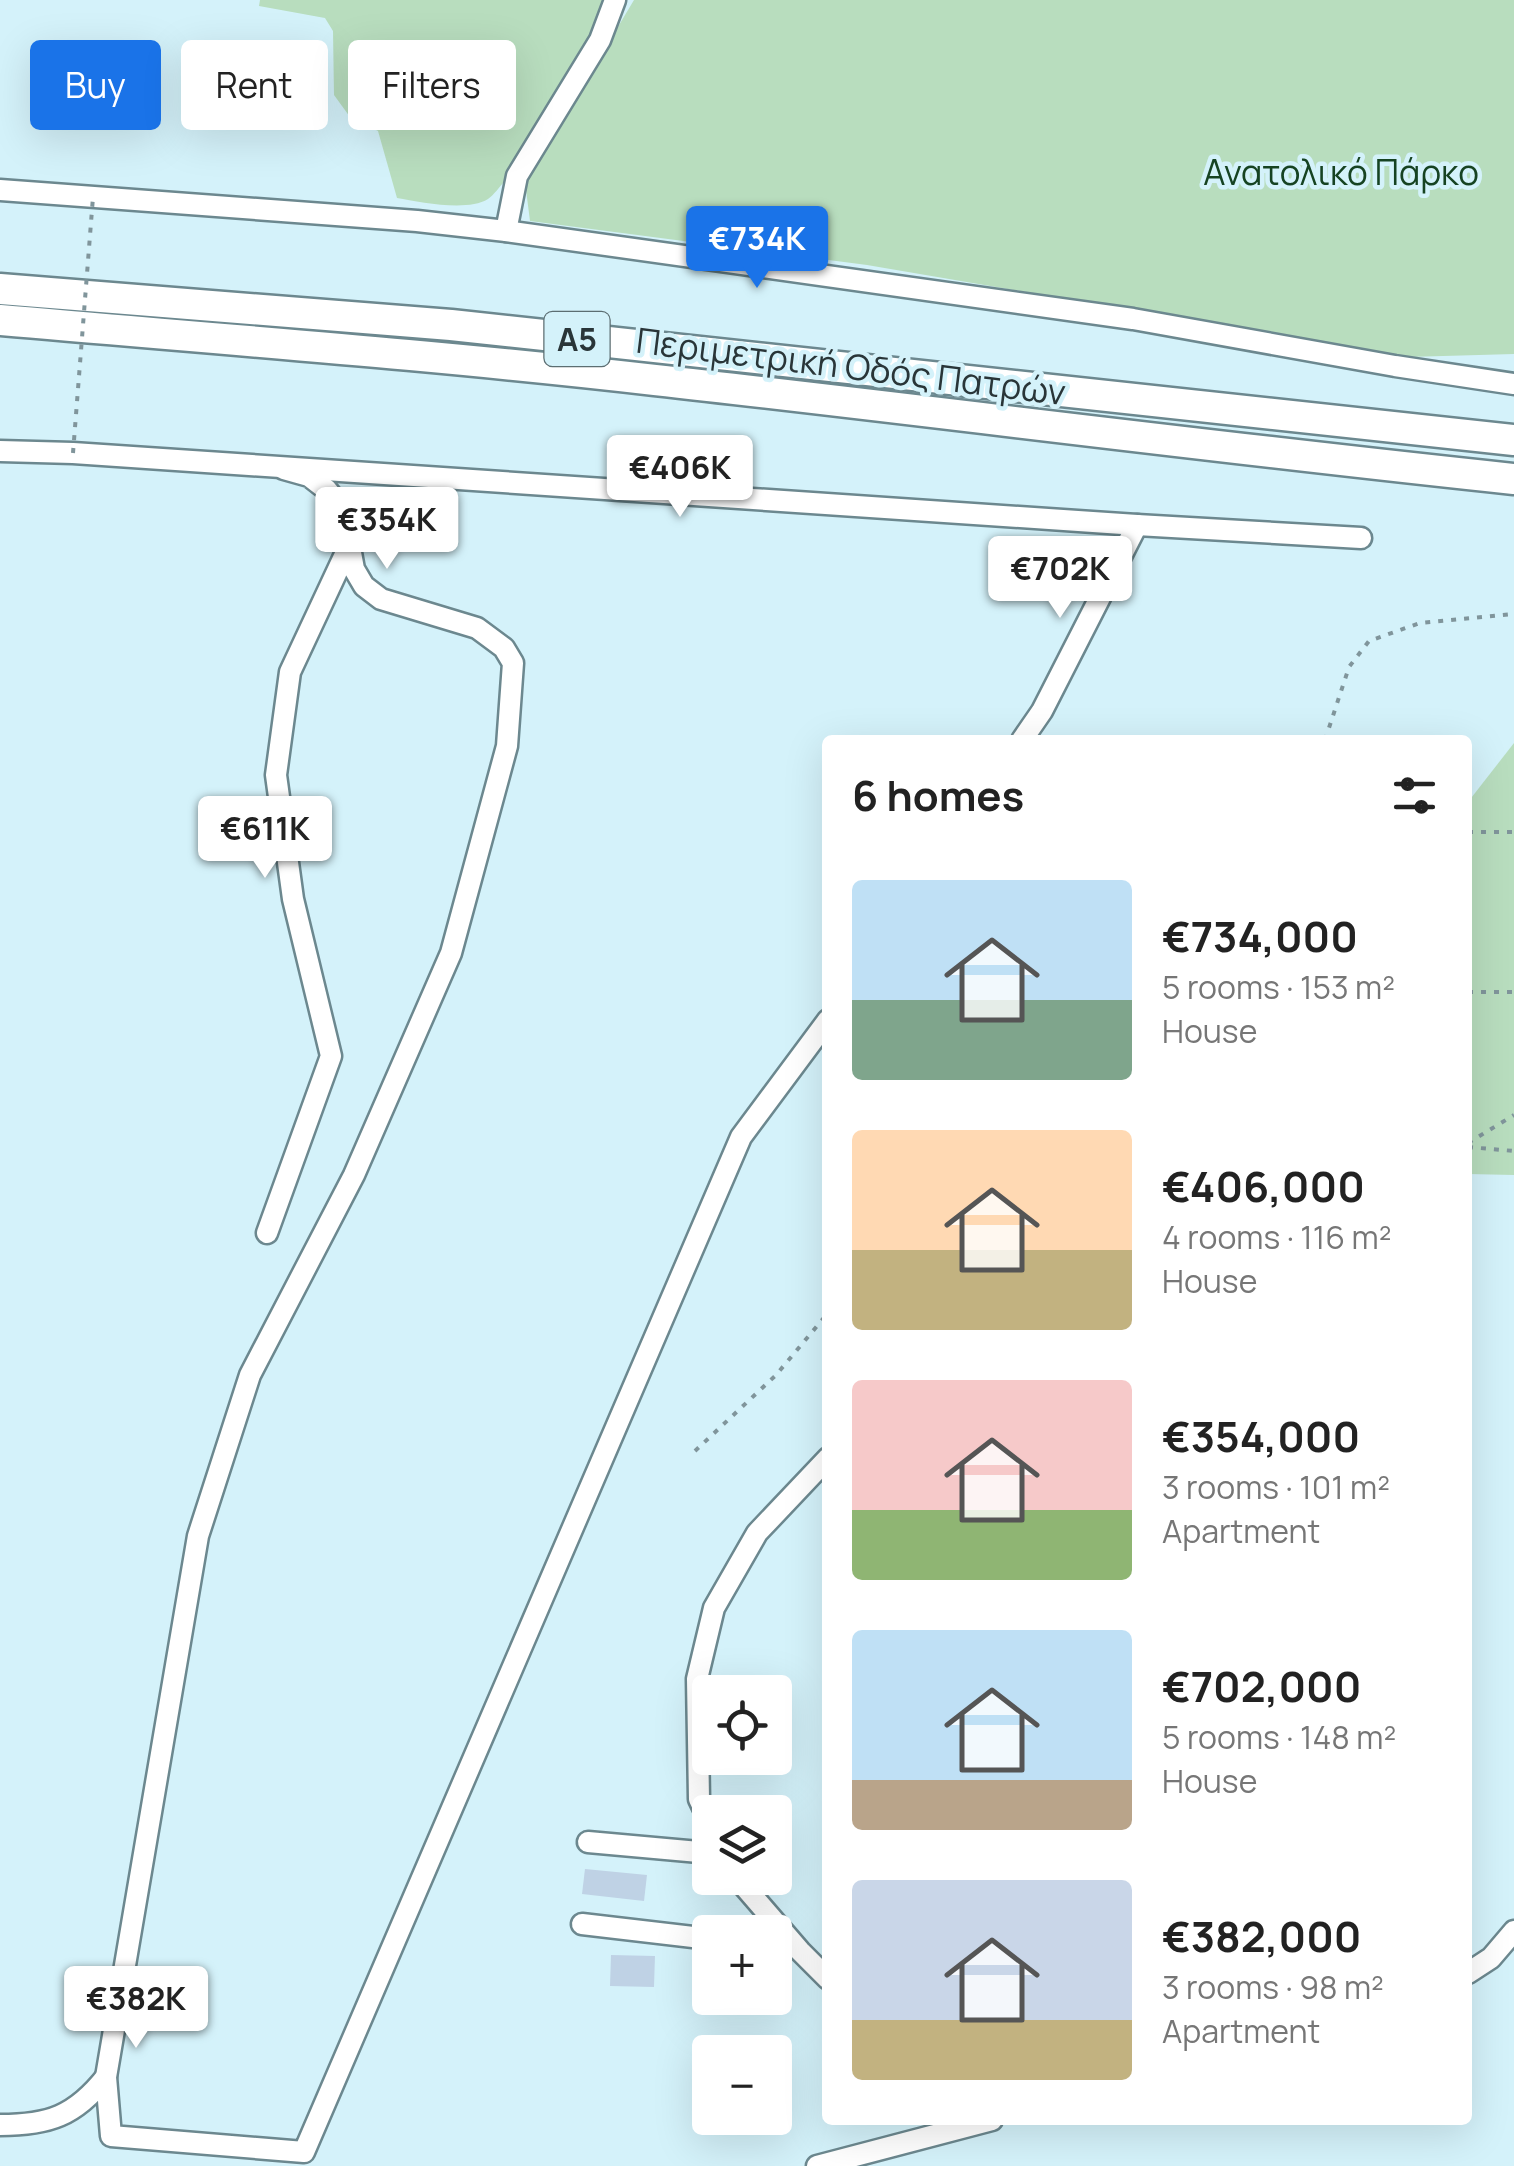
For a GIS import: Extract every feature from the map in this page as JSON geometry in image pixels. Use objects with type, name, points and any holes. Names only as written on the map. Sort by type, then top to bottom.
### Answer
[{"type":"highway","name":"Περιμετρική Οδός Πατρών","points":[[0,290],[452,326],[1514,440]]},
{"type":"highway","name":"Περιμετρική Οδός Πατρών","points":[[0,320],[320,346],[635,378],[1514,479]]},
{"type":"street","points":[[506,231],[518,176],[600,40],[616,0]]},
{"type":"street","points":[[0,190],[506,231],[1133,318],[1514,384]]},
{"type":"street","points":[[0,451],[1362,538]]},
{"type":"street","points":[[284,469],[310,476],[327,490],[345,520],[354,569],[364,586],[381,599],[477,628],[504,648],[513,663],[507,746],[452,953],[354,1176],[250,1374],[198,1536],[106,2077],[111,2136],[304,2152],[742,1136],[822,1028]]},
{"type":"street","points":[[1025,735],[1042,711],[1137,525]]},
{"type":"street","points":[[267,1233],[331,1056],[293,899],[276,775],[290,672],[348,548]]},
{"type":"street","points":[[699,1795],[697,1678],[714,1608],[757,1533],[822,1464]]},
{"type":"street","points":[[588,1842],[692,1851]]},
{"type":"street","points":[[752,1895],[822,1972]]},
{"type":"street","points":[[582,1924],[692,1938]]},
{"type":"street","points":[[1472,1970],[1490,1958],[1514,1931]]},
{"type":"street","points":[[792,1950],[800,1951]]},
{"type":"street","points":[[0,2124],[56,2119],[88,2099],[106,2077]]},
{"type":"street","points":[[817,2166],[973,2125]]},
{"type":"path","points":[[73,453],[94,197]]},
{"type":"path","points":[[1328,735],[1349,667],[1368,641],[1420,622],[1514,614]]},
{"type":"path","points":[[1472,832],[1514,832]]},
{"type":"path","points":[[1472,992],[1514,992]]},
{"type":"path","points":[[1472,1142],[1514,1115]]},
{"type":"path","points":[[1472,1146],[1514,1151]]},
{"type":"path","points":[[695,1451],[776,1375],[822,1320]]},
{"type":"green space","points":[[260,0],[605,0],[593,35],[505,181],[488,199],[468,205],[397,198],[376,130],[516,130],[516,40],[348,40],[348,114],[334,95],[333,31],[325,18],[259,6]]},
{"type":"green space","name":"Ανατολικό Πάρκο","points":[[634,0],[1514,0],[1514,354],[1408,357],[867,265],[530,221],[525,182]]},
{"type":"green space","points":[[1514,743],[1514,1175],[1472,1174],[1472,797]]},
{"type":"building","points":[[585,1869],[647,1875],[644,1901],[582,1894]]},
{"type":"building","points":[[611,1955],[655,1956],[654,1987],[610,1986]]}]
